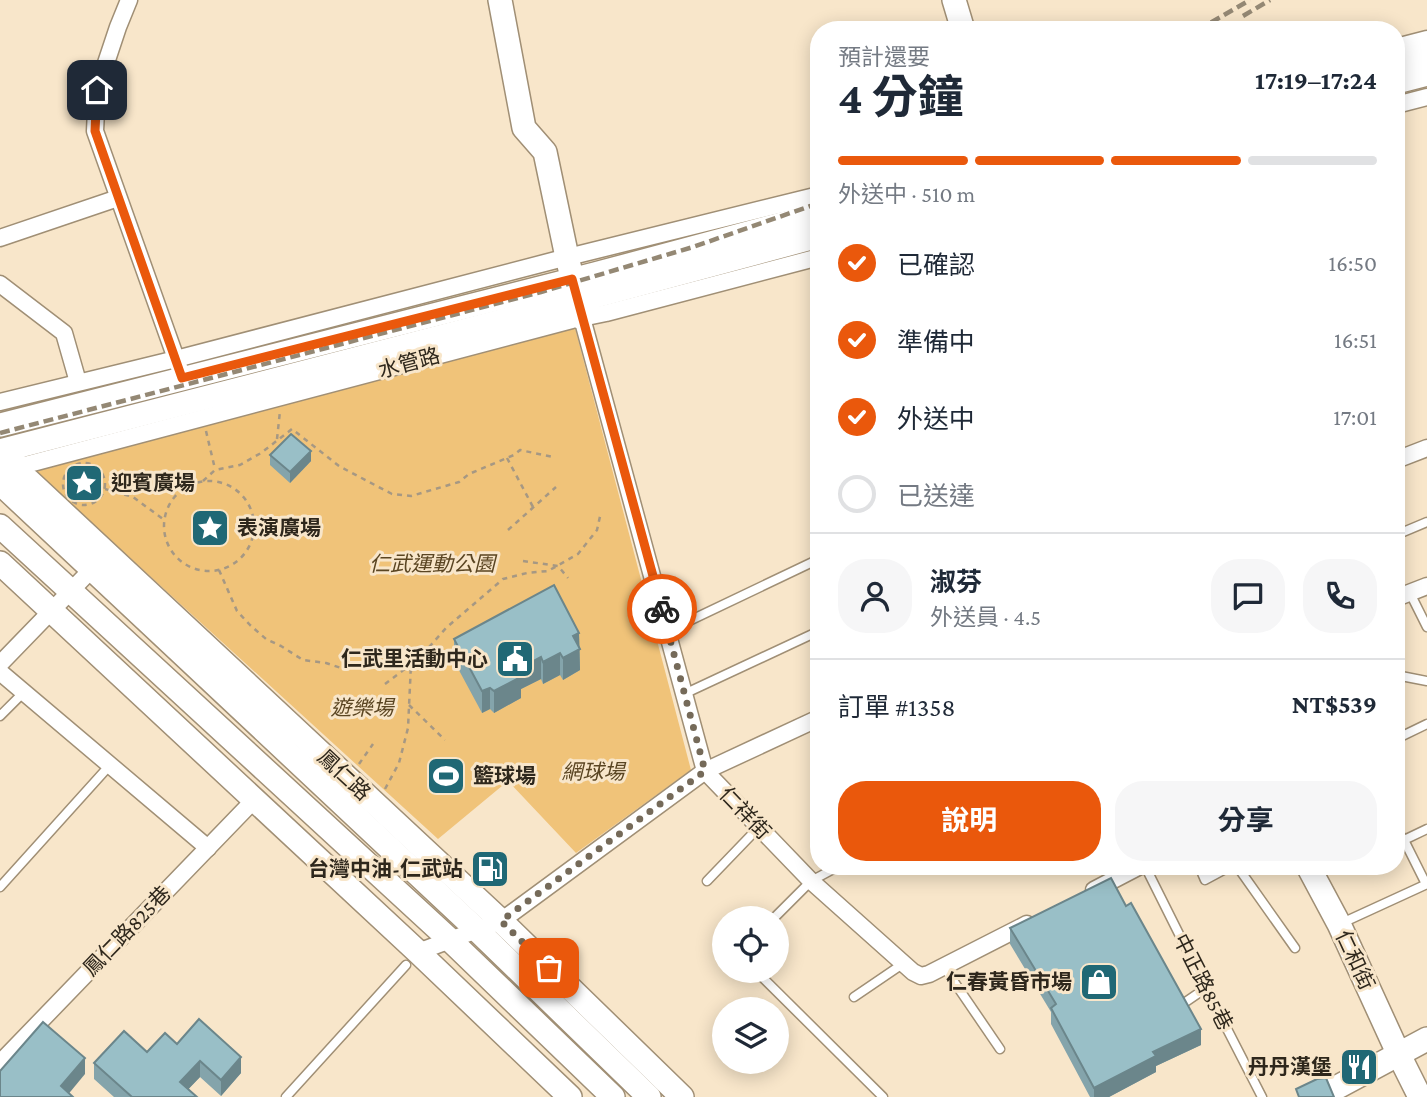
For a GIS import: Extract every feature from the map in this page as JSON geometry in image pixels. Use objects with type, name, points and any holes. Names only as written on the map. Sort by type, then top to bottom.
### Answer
[{"type":"main road","points":[[500,0],[524,128],[545,152],[575,289]]},
{"type":"main road","points":[[954,0],[960,21]]},
{"type":"main road","points":[[1405,62],[1427,56]]},
{"type":"main road","points":[[1405,80],[1427,74]]},
{"type":"main road","name":"水管路","points":[[0,455],[190,403],[810,217]]},
{"type":"main road","name":"水管路","points":[[0,425],[179,369],[575,289],[810,238]]},
{"type":"main road","name":"鳳仁路","points":[[0,455],[501,921],[682,1097]]},
{"type":"main road","name":"鳳仁路","points":[[0,483],[476,929],[649,1097]]},
{"type":"main road","points":[[0,526],[449,939],[613,1097]]},
{"type":"main road","points":[[0,563],[254,800],[412,958],[570,1097]]},
{"type":"main road","name":"仁和街","points":[[1320,875],[1339,924],[1420,1097]]},
{"type":"main road","points":[[1319,1097],[1427,1040]]},
{"type":"street","points":[[129,0],[97,90],[95,131],[190,403]]},
{"type":"street","points":[[1405,44],[1427,38]]},
{"type":"street","points":[[1405,103],[1427,97]]},
{"type":"street","points":[[0,239],[118,198]]},
{"type":"street","name":"水管路","points":[[0,455],[25,465],[575,289],[810,198]]},
{"type":"street","name":"水管路","points":[[575,289],[810,258]]},
{"type":"street","points":[[0,284],[64,333],[78,382]]},
{"type":"street","name":"仁祥街","points":[[575,289],[705,771],[811,881],[913,972],[921,976],[1043,916]]},
{"type":"street","name":"水管路","points":[[0,402],[78,382],[179,369]]},
{"type":"street","points":[[1405,457],[1427,448]]},
{"type":"street","points":[[0,664],[92,569]]},
{"type":"street","points":[[1405,595],[1427,586]]},
{"type":"street","points":[[0,672],[208,848]]},
{"type":"street","points":[[412,958],[449,939],[501,921],[705,771],[810,722]]},
{"type":"street","name":"鳳仁路825巷","points":[[0,1063],[254,800]]},
{"type":"street","points":[[1079,897],[1124,875]]},
{"type":"lane","points":[[1405,531],[1427,522]]},
{"type":"lane","points":[[668,631],[810,563]]},
{"type":"lane","points":[[1405,599],[1427,627]]},
{"type":"lane","points":[[684,694],[810,635]]},
{"type":"lane","points":[[1405,677],[1427,681]]},
{"type":"lane","points":[[0,716],[24,692]]},
{"type":"lane","points":[[1405,734],[1427,724]]},
{"type":"lane","points":[[0,887],[110,765]]},
{"type":"lane","points":[[707,881],[759,827]]},
{"type":"lane","points":[[1405,836],[1427,829]]},
{"type":"lane","points":[[1339,924],[1427,884],[1405,847]]},
{"type":"lane","points":[[786,906],[811,881],[822,875]]},
{"type":"lane","name":"中正路85巷","points":[[1148,875],[1262,1097]]},
{"type":"lane","points":[[1243,875],[1296,948]]},
{"type":"lane","points":[[286,1097],[412,958]]},
{"type":"lane","points":[[854,997],[904,963]]},
{"type":"lane","points":[[944,967],[1000,1049]]},
{"type":"lane","points":[[768,983],[883,1097]]},
{"type":"lane","points":[[1187,1001],[1206,988]]},
{"type":"path","points":[[277,441],[281,404]]},
{"type":"path","points":[[205,424],[215,470]]},
{"type":"path","points":[[203,481],[215,470],[240,465],[292,429],[339,466],[392,494],[411,496],[459,482],[479,469],[520,450],[554,457]]},
{"type":"path","points":[[269,447],[276,450]]},
{"type":"path","points":[[506,458],[533,507]]},
{"type":"path","points":[[76,464],[89,464],[96,466],[104,476],[105,489],[97,501],[90,505],[76,504],[65,494],[63,479],[76,464]]},
{"type":"path","points":[[203,481],[215,481],[227,484],[245,498],[254,520],[254,532],[245,554],[237,562],[219,570],[203,571],[192,569],[173,555],[167,544],[163,520],[167,508],[181,490],[203,481]]},
{"type":"path","points":[[508,530],[556,486]]},
{"type":"path","points":[[105,489],[133,497],[163,520]]},
{"type":"path","points":[[411,671],[446,628],[503,579],[548,571],[578,554],[597,530],[601,512]]},
{"type":"path","points":[[523,561],[558,566],[568,578]]},
{"type":"path","points":[[219,570],[237,611],[266,639],[303,660],[341,668]]},
{"type":"path","points":[[380,796],[400,764],[408,728],[411,664],[384,684]]},
{"type":"path","points":[[409,705],[445,740]]},
{"type":"path","points":[[354,772],[373,744]]},
{"type":"green space","name":"仁武運動公園","points":[[574,324],[691,770],[576,853],[508,781],[438,839],[26,463]]},
{"type":"building","points":[[291,434],[311,451],[290,472],[270,455]]},
{"type":"building","name":"仁武里活動中心","points":[[554,585],[579,633],[573,636],[580,649],[563,658],[560,653],[543,662],[541,657],[517,670],[521,677],[494,691],[490,688],[482,691],[454,639]]},
{"type":"building","name":"仁春黃昏市場","points":[[1111,878],[1126,906],[1131,903],[1201,1029],[1153,1052],[1156,1056],[1094,1088],[1051,1008],[1056,1004],[1010,928]]},
{"type":"building","points":[[199,1019],[241,1057],[221,1080],[200,1061],[180,1082],[197,1097],[132,1097],[94,1063],[124,1031],[147,1052],[165,1033],[177,1044]]},
{"type":"building","points":[[43,1022],[85,1058],[61,1086],[73,1097],[0,1097],[0,1071]]},
{"type":"building","points":[[1326,1078],[1334,1097],[1299,1097],[1296,1089],[1317,1079]]},
{"type":"railway","points":[[1214,21],[1250,0]]},
{"type":"railway","points":[[1243,16],[1270,0]]},
{"type":"railway","points":[[0,433],[541,292],[693,247],[810,206]]},
{"type":"way so far","points":[[549,968],[501,921],[705,771],[662,609]]},
{"type":"place","name":"迎賓廣場","points":[[84,483]]},
{"type":"place","name":"表演廣場","points":[[210,528]]},
{"type":"place","name":"仁武里活動中心","points":[[515,659]]},
{"type":"place","name":"籃球場","points":[[446,776]]},
{"type":"place","name":"台灣中油-仁武站","points":[[490,869]]},
{"type":"place","name":"仁春黃昏市場","points":[[1099,982]]},
{"type":"place","name":"丹丹漢堡","points":[[1359,1067]]},
{"type":"route","points":[[97,90],[95,131],[182,378],[572,279],[662,609]]},
{"type":"park label","name":"遊樂場","points":[[362,708]]},
{"type":"park label","name":"網球場","points":[[593,772]]}]
